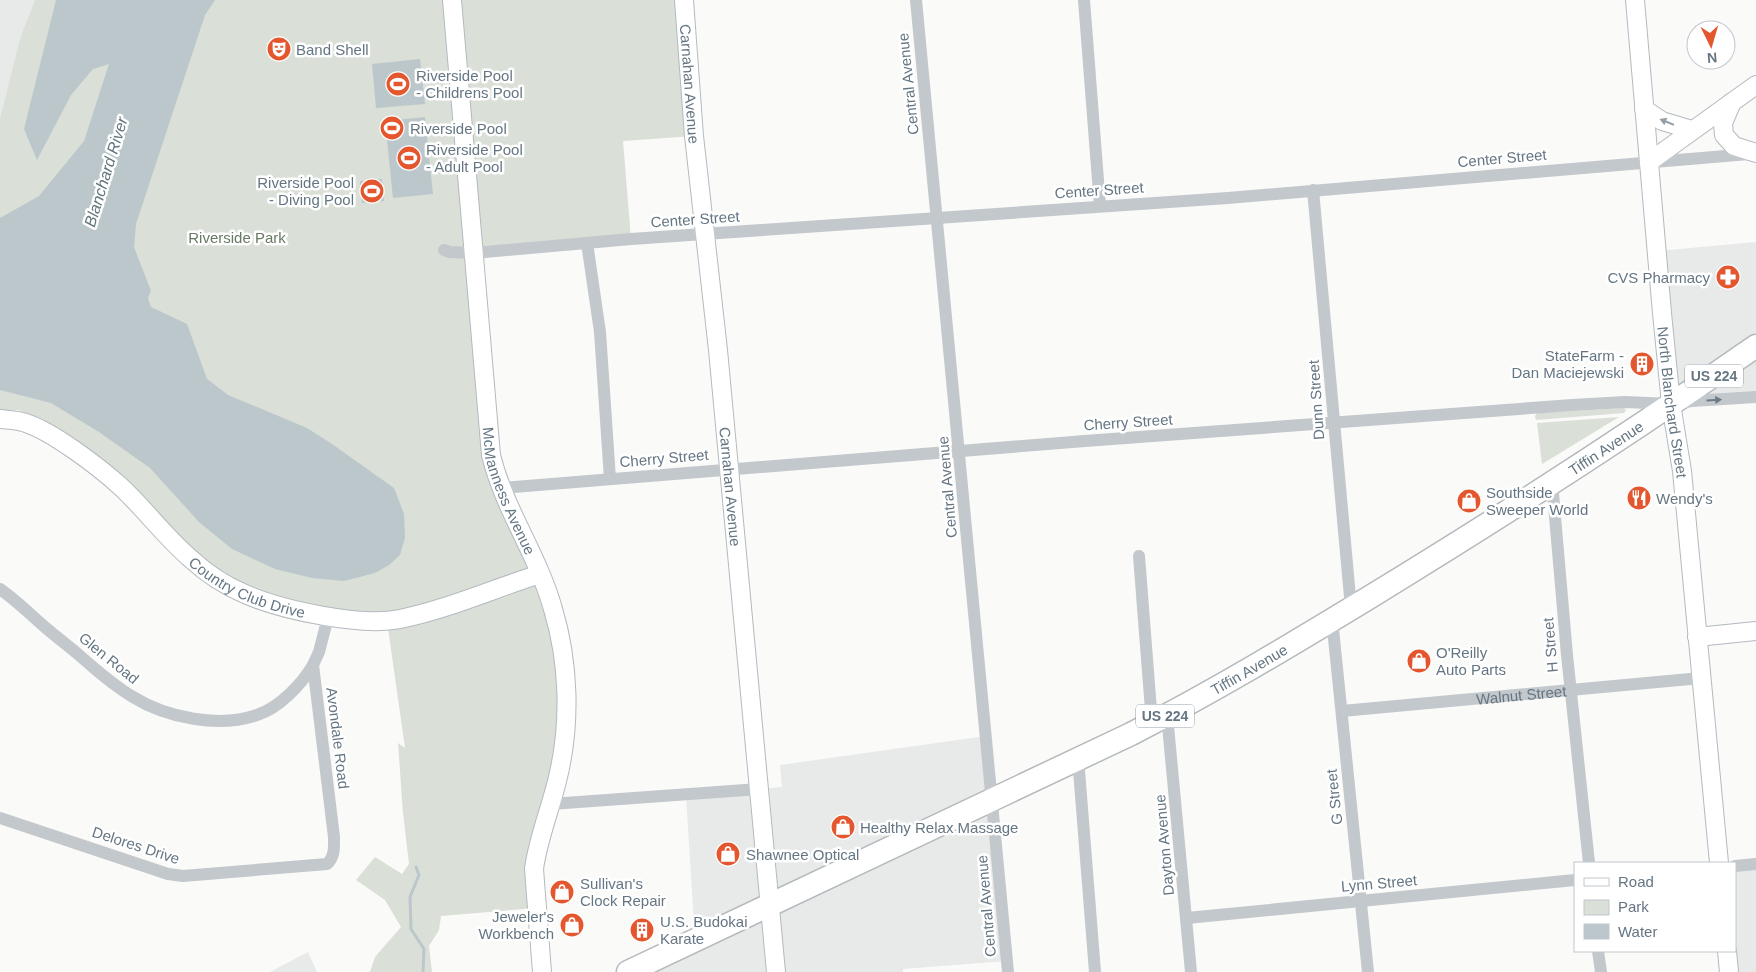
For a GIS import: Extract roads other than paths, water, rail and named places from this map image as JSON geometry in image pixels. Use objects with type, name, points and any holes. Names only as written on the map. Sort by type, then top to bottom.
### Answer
[{"type":"highway","name":"Tiffin Avenue","points":[[628,972],[1160,719],[1223,685],[1464,540],[1672,404],[1756,346]]},
{"type":"street","name":"McManness Avenue","points":[[452,0],[491,454],[502,488],[540,574],[557,624],[566,688],[563,752],[551,804],[536,854],[534,869],[542,972]]},
{"type":"street","name":"Carnahan Avenue","points":[[684,0],[694,136],[729,469],[776,972]]},
{"type":"street","name":"Central Avenue","points":[[916,0],[1008,972]]},
{"type":"street","points":[[1084,0],[1100,206]]},
{"type":"street","name":"North Blanchard Street","points":[[1634,0],[1672,404],[1682,471],[1719,862]]},
{"type":"street","points":[[1649,162],[1756,85]]},
{"type":"street","points":[[1732,102],[1723,123],[1724,135],[1734,146],[1756,153]]},
{"type":"street","points":[[1644,109],[1662,121],[1692,130]]},
{"type":"street","name":"Center Street","points":[[444,250],[474,253],[705,234],[1313,190],[1756,153]]},
{"type":"street","name":"Dunn Street","points":[[1313,190],[1334,424],[1342,614]]},
{"type":"street","points":[[588,243],[600,332],[610,479]]},
{"type":"street","name":"Cherry Street","points":[[502,488],[1572,405],[1625,402],[1672,404],[1756,397]]},
{"type":"street","name":"Country Club Drive","points":[[0,419],[34,426],[69,448],[107,474],[191,560],[223,583],[253,597],[278,605],[328,617],[364,621],[399,619],[449,606],[540,574]]},
{"type":"street","name":"H Street","points":[[1552,482],[1589,862]]},
{"type":"street","name":"Dayton Avenue","points":[[1139,556],[1187,918],[1191,972]]},
{"type":"street","name":"Glen Road","points":[[0,589],[120,689],[149,705],[172,713],[219,721],[236,720],[258,715],[273,707],[292,692],[303,681],[313,665]]},
{"type":"street","name":"G Street","points":[[1342,614],[1342,711],[1368,972]]},
{"type":"street","name":"Avondale Road","points":[[326,864],[333,855],[334,837],[313,665],[319,652],[328,617]]},
{"type":"street","points":[[1697,637],[1756,631]]},
{"type":"street","name":"Walnut Street","points":[[1342,711],[1701,678]]},
{"type":"street","points":[[1078,758],[1096,972]]},
{"type":"street","points":[[551,804],[759,790]]},
{"type":"street","name":"Delores Drive","points":[[0,818],[168,874],[184,876],[326,864]]},
{"type":"street","points":[[1736,866],[1756,864]]},
{"type":"street","name":"Lynn Street","points":[[1187,918],[1574,880]]},
{"type":"street","points":[[1598,952],[1601,972]]},
{"type":"street","points":[[1727,952],[1729,972]]},
{"type":"water","name":"Blanchard River","points":[[56,0],[215,0],[205,15],[136,224],[134,247],[151,291],[148,298],[151,307],[187,324],[207,379],[228,395],[307,428],[394,488],[404,514],[405,538],[400,555],[389,565],[375,573],[344,581],[312,578],[275,569],[232,549],[199,522],[150,468],[99,432],[51,403],[0,390],[0,218],[39,196],[84,141],[109,64],[93,69],[71,95],[37,160],[24,129]]},
{"type":"water","name":"Riverside Pool - Childrens Pool","points":[[420,59],[425,104],[376,108],[372,64]]},
{"type":"water","name":"Riverside Pool - Adult Pool","points":[[425,117],[433,194],[393,198],[385,121]]},
{"type":"water","name":"Riverside Pool - Diving Pool","points":[[382,179],[384,201],[362,203],[360,181]]},
{"type":"waterway","points":[[416,867],[419,875],[410,897],[411,929],[424,949],[423,972]]},
{"type":"place","name":"Band Shell","points":[[279,49]]},
{"type":"place","name":"Riverside Pool - Childrens Pool","points":[[398,84]]},
{"type":"place","name":"Riverside Pool","points":[[392,128]]},
{"type":"place","name":"Riverside Pool - Adult Pool","points":[[409,158]]},
{"type":"place","name":"Riverside Pool - Diving Pool","points":[[372,191]]},
{"type":"place","name":"CVS Pharmacy","points":[[1728,277]]},
{"type":"place","name":"StateFarm - Dan Maciejewski","points":[[1642,364]]},
{"type":"place","name":"Wendy's","points":[[1639,498]]},
{"type":"place","name":"Southside Sweeper World","points":[[1469,501]]},
{"type":"place","name":"O'Reilly Auto Parts","points":[[1419,661]]},
{"type":"place","name":"Healthy Relax Massage","points":[[843,827]]},
{"type":"place","name":"Shawnee Optical","points":[[728,854]]},
{"type":"place","name":"Sullivan's Clock Repair","points":[[562,892]]},
{"type":"place","name":"Jeweler's Workbench","points":[[572,925]]},
{"type":"place","name":"U.S. Budokai Karate","points":[[642,930]]},
{"type":"park label","name":"Riverside Park","points":[[237,237]]}]
